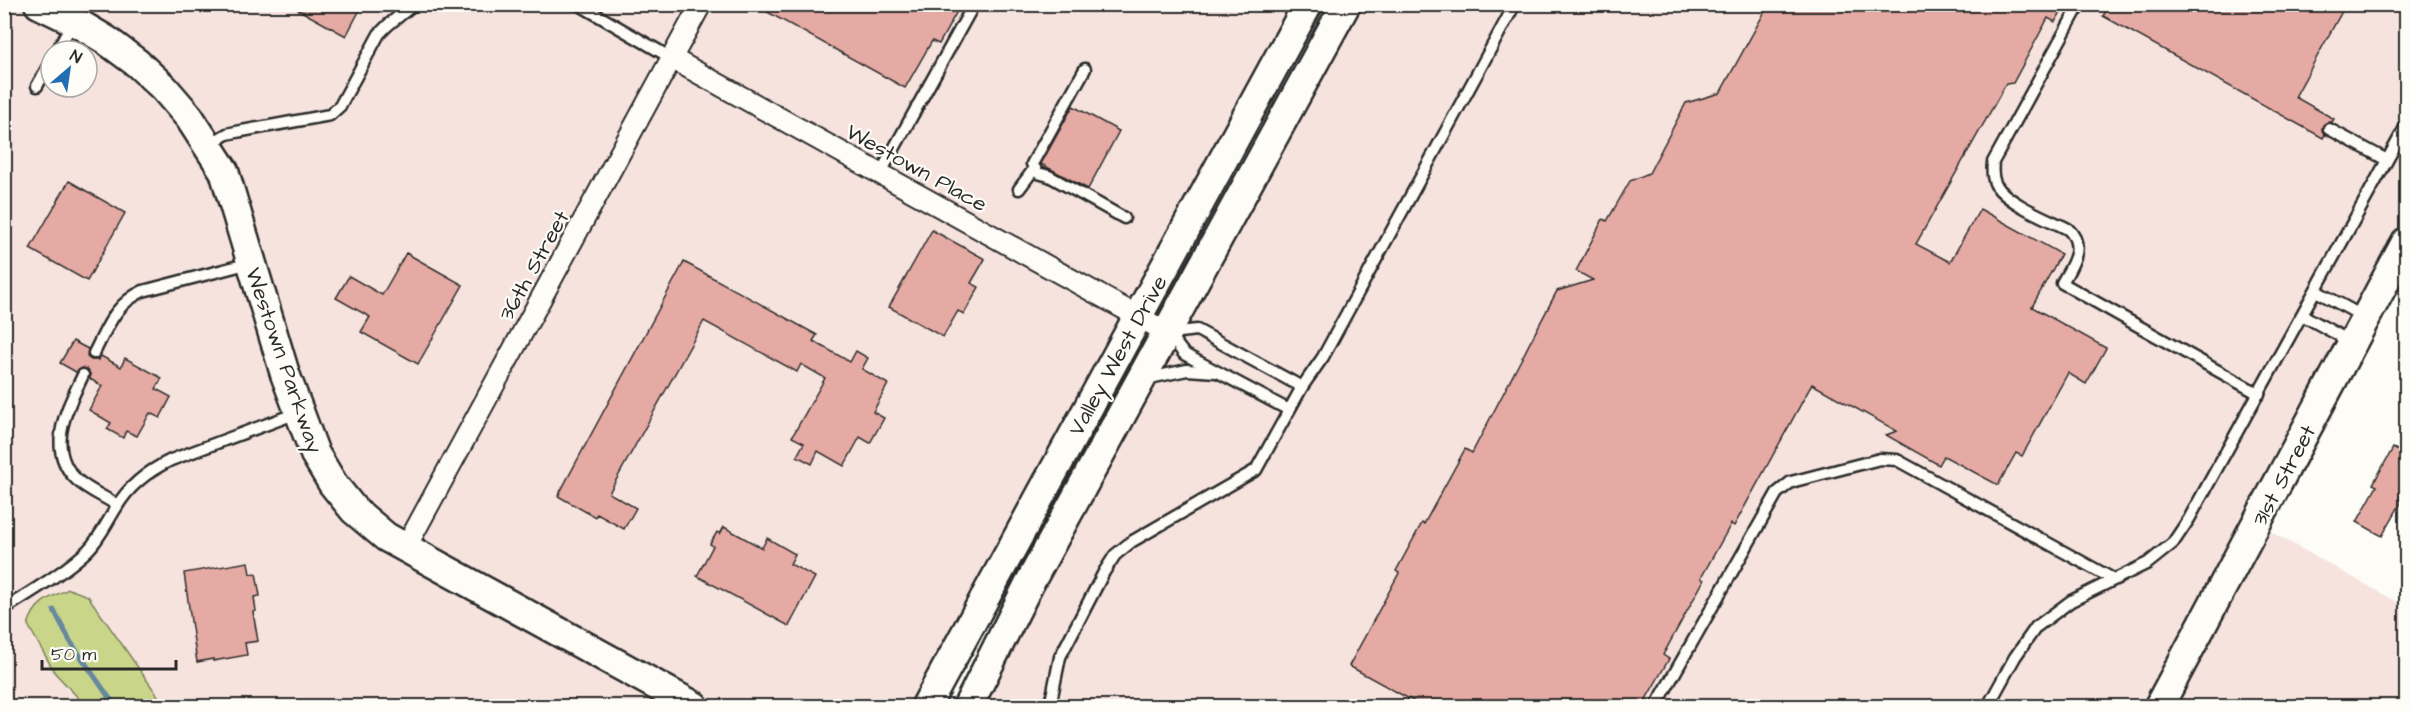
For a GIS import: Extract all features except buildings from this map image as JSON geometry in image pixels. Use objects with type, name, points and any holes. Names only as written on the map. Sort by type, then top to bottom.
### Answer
[{"type":"main road","name":"Westown Parkway","points":[[39,4],[78,13],[106,40],[137,63],[164,88],[189,117],[208,145],[224,171],[298,413],[315,454],[333,484],[354,510],[386,537],[694,706]]},
{"type":"main road","name":"Valley West Drive","points":[[926,706],[1308,4]]},
{"type":"main road","name":"Valley West Drive","points":[[968,706],[1028,586],[1346,4]]},
{"type":"main road","name":"31st Street","points":[[2159,706],[2406,242]]},
{"type":"street","name":"36th Street","points":[[406,547],[701,4]]},
{"type":"street","name":"Westown Place","points":[[673,59],[1168,333]]},
{"type":"lane","points":[[208,145],[227,134],[330,115],[340,106],[379,34],[414,4]]},
{"type":"lane","points":[[578,4],[673,59]]},
{"type":"lane","points":[[880,174],[974,4]]},
{"type":"lane","points":[[1050,706],[1060,657],[1115,555],[1131,542],[1256,470],[1302,387],[1323,357],[1515,4]]},
{"type":"lane","points":[[2080,4],[1993,162],[1992,174],[1996,184],[2004,194],[2068,229],[2075,236],[2078,244],[2076,258],[2062,283],[2259,394]]},
{"type":"lane","points":[[64,39],[78,13]]},
{"type":"lane","points":[[1085,69],[1032,164],[1034,169],[1124,218]]},
{"type":"lane","points":[[37,86],[39,82]]},
{"type":"lane","points":[[1988,706],[2015,657],[2036,627],[2071,601],[2148,563],[2174,543],[2304,316],[2406,126]]},
{"type":"lane","points":[[2329,129],[2387,160]]},
{"type":"lane","points":[[1019,189],[1034,169]]},
{"type":"lane","points":[[94,353],[121,304],[130,296],[252,262]]},
{"type":"lane","points":[[2316,291],[2366,318]]},
{"type":"lane","points":[[2304,316],[2353,343]]},
{"type":"lane","points":[[1168,333],[1197,330],[1302,387]]},
{"type":"lane","points":[[1168,333],[1184,354],[1289,410]]},
{"type":"lane","points":[[1142,380],[1187,370],[1220,373]]},
{"type":"lane","points":[[83,375],[60,429],[62,452],[71,473],[78,481],[117,505]]},
{"type":"lane","points":[[5,608],[88,551],[117,505],[135,483],[152,469],[298,413]]},
{"type":"lane","points":[[1656,706],[1777,493],[1791,482],[1880,459],[1897,460],[2113,579]]},
{"type":"shaded area","points":[[4,5],[1308,5],[926,706],[5,706]]},
{"type":"shaded area","points":[[1346,5],[2406,5],[2406,242],[2257,524],[2406,607],[2406,706],[968,706]]},
{"type":"green space","points":[[69,589],[88,596],[165,706],[86,706],[55,673],[28,625],[34,611],[43,602]]},
{"type":"waterway","points":[[54,610],[70,641],[115,706]]}]
